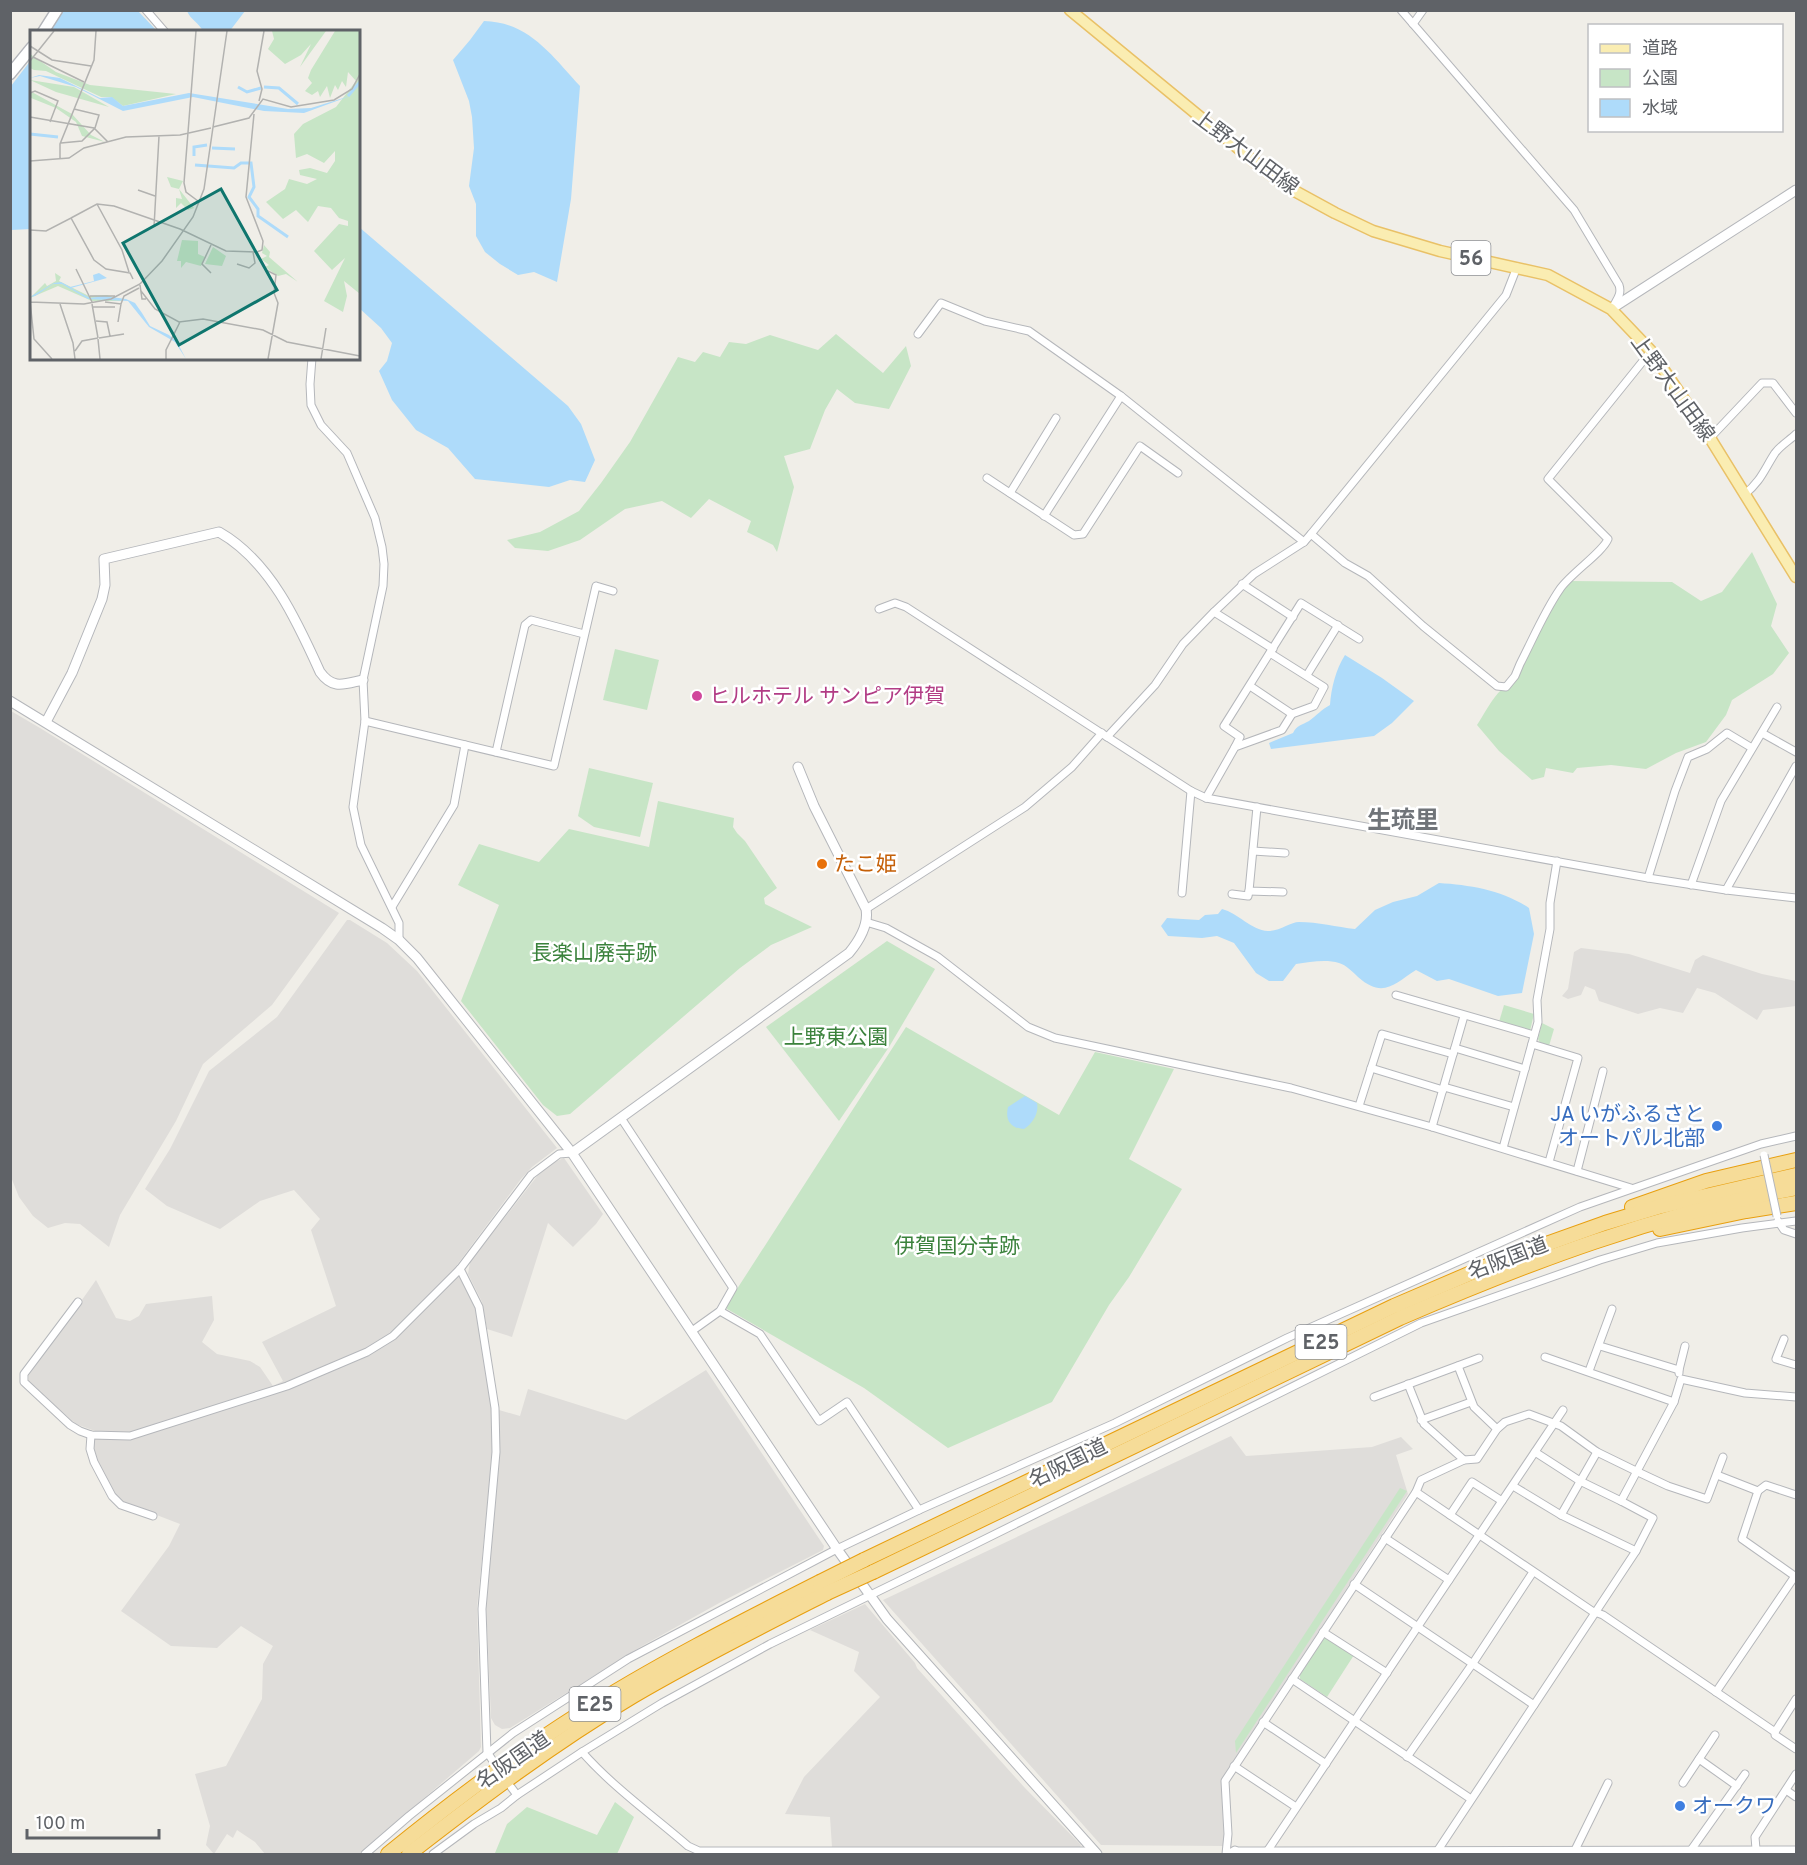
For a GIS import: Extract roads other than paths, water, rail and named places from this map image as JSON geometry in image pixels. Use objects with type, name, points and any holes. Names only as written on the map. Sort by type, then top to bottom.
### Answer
[{"type":"highway","points":[[1547,1243],[1659,1197],[1706,1181],[1797,1160]]},
{"type":"highway","name":"名阪国道","points":[[409,1854],[535,1760],[623,1703],[823,1588],[864,1560],[1405,1301],[1489,1265],[1547,1243],[1658,1207],[1797,1175]]},
{"type":"highway","name":"名阪国道","points":[[388,1854],[481,1783],[574,1717],[674,1658],[823,1588],[873,1572],[1456,1293],[1608,1236],[1713,1206],[1797,1188]]},
{"type":"highway","points":[[1456,1293],[1630,1236],[1689,1222],[1797,1203]]},
{"type":"main road","points":[[44,30],[57,10]]},
{"type":"main road","name":"上野大山田線","points":[[1070,10],[1251,160],[1291,189],[1335,213],[1394,238],[1440,251],[1517,267],[1557,279],[1611,309],[1651,351],[1710,438],[1797,577]]},
{"type":"main road","points":[[10,74],[30,49]]},
{"type":"street","points":[[146,10],[163,30]]},
{"type":"street","points":[[1401,10],[1574,210],[1619,285],[1620,296],[1611,309]]},
{"type":"street","points":[[1413,24],[1424,10]]},
{"type":"street","points":[[1611,309],[1797,190]]},
{"type":"street","points":[[866,909],[1025,807],[1072,767],[1155,684],[1183,644],[1242,584],[1304,542],[1506,295],[1517,267]]},
{"type":"street","points":[[918,334],[941,303],[985,321],[1029,331],[1121,396],[1304,542]]},
{"type":"street","points":[[1311,534],[1345,563],[1368,576],[1423,626],[1497,686],[1506,687],[1515,676],[1560,590],[1608,539],[1548,479],[1651,351]]},
{"type":"street","points":[[312,360],[311,405],[321,425],[347,453],[375,518],[382,547],[383,586],[363,680],[365,721],[353,807],[361,845],[399,923],[399,940]]},
{"type":"street","points":[[1710,438],[1762,383],[1773,383],[1797,413]]},
{"type":"street","points":[[1044,516],[1121,396]]},
{"type":"street","points":[[1010,493],[1056,418]]},
{"type":"street","points":[[1744,495],[1756,486],[1777,451],[1797,434]]},
{"type":"street","points":[[987,478],[1074,535],[1083,534],[1140,446],[1178,472]]},
{"type":"street","points":[[46,722],[72,673],[102,599],[105,585],[104,559],[219,532],[232,540],[268,578],[286,603],[320,672],[327,681],[339,685],[363,680]]},
{"type":"street","points":[[1242,584],[1293,617]]},
{"type":"street","points":[[365,721],[554,766],[596,586],[613,591]]},
{"type":"street","points":[[879,609],[895,603],[906,607],[1191,791],[1206,798],[1648,878],[1797,898]]},
{"type":"street","points":[[1206,798],[1240,737],[1224,726],[1301,603],[1359,639]]},
{"type":"street","points":[[1214,612],[1324,687],[1314,706],[1293,714],[1282,730],[1235,747]]},
{"type":"street","points":[[496,752],[525,625],[531,620],[584,634]]},
{"type":"street","points":[[1307,675],[1338,625]]},
{"type":"street","points":[[1250,686],[1293,714]]},
{"type":"street","points":[[10,701],[399,940],[432,975],[572,1153],[837,1549],[887,1619],[1096,1853]]},
{"type":"street","points":[[1691,885],[1721,801],[1777,707]]},
{"type":"street","points":[[1648,878],[1688,757],[1707,749],[1727,733],[1752,748]]},
{"type":"street","points":[[1762,733],[1797,752]]},
{"type":"street","points":[[392,907],[454,805],[465,745]]},
{"type":"street","points":[[1726,890],[1797,766]]},
{"type":"street","points":[[78,1302],[24,1374],[24,1382],[70,1425],[92,1435],[130,1436],[287,1386],[367,1352],[393,1336],[460,1269],[531,1175],[559,1154],[572,1153],[621,1119],[854,948],[866,921],[866,909],[814,806],[798,767]]},
{"type":"street","points":[[1182,893],[1191,791]]},
{"type":"street","points":[[1232,894],[1248,896],[1257,807]]},
{"type":"street","points":[[1253,850],[1285,853]]},
{"type":"street","points":[[1503,1148],[1538,1022],[1537,1000],[1550,929],[1550,903],[1557,861]]},
{"type":"street","points":[[1249,891],[1283,892]]},
{"type":"street","points":[[866,921],[886,928],[938,957],[1028,1027],[1056,1038],[1269,1083],[1359,1106],[1631,1188]]},
{"type":"street","points":[[1396,995],[1534,1035]]},
{"type":"street","points":[[1432,1127],[1464,1016]]},
{"type":"street","points":[[1359,1106],[1382,1034],[1525,1069]]},
{"type":"street","points":[[1532,1044],[1578,1058],[1549,1162]]},
{"type":"street","points":[[1371,1068],[1514,1107]]},
{"type":"street","points":[[1577,1171],[1603,1071]]},
{"type":"street","points":[[621,1119],[733,1288],[720,1311],[692,1331]]},
{"type":"street","points":[[365,1854],[487,1752],[628,1659],[837,1549],[919,1509],[1115,1423],[1350,1309],[1580,1207],[1761,1144],[1797,1136]]},
{"type":"street","points":[[1761,1144],[1779,1224],[1784,1230],[1797,1234]]},
{"type":"street","points":[[433,1854],[582,1752],[707,1677],[871,1596],[900,1579],[1421,1323],[1600,1260],[1657,1243],[1797,1221]]},
{"type":"street","points":[[460,1269],[479,1307],[495,1408],[496,1452],[482,1609],[487,1752],[493,1761]]},
{"type":"street","points":[[1589,1371],[1612,1309]]},
{"type":"street","points":[[720,1311],[760,1334],[819,1420],[846,1402],[919,1509]]},
{"type":"street","points":[[1784,1339],[1776,1359],[1797,1365]]},
{"type":"street","points":[[1600,1346],[1679,1370]]},
{"type":"street","points":[[1621,1501],[1674,1402],[1681,1379],[1679,1370],[1685,1346]]},
{"type":"street","points":[[1545,1357],[1674,1402]]},
{"type":"street","points":[[1374,1397],[1479,1358]]},
{"type":"street","points":[[1458,1366],[1474,1407],[1497,1429]]},
{"type":"street","points":[[1681,1379],[1745,1393],[1797,1397]]},
{"type":"street","points":[[1408,1384],[1421,1420],[1464,1460]]},
{"type":"street","points":[[1421,1420],[1472,1402]]},
{"type":"street","points":[[1268,1850],[1563,1410]]},
{"type":"street","points":[[1723,1457],[1707,1499],[1668,1486],[1638,1472],[1597,1452],[1569,1431],[1530,1414],[1505,1422],[1497,1429],[1477,1459],[1464,1460],[1420,1480],[1416,1491],[1225,1781],[1231,1853],[1268,1850],[1482,1852],[1797,1850]]},
{"type":"street","points":[[92,1435],[90,1449],[112,1496],[121,1505],[153,1516]]},
{"type":"street","points":[[1438,1850],[1636,1551],[1653,1518],[1580,1481],[1535,1452]]},
{"type":"street","points":[[1561,1515],[1597,1452]]},
{"type":"street","points":[[1717,1475],[1758,1491]]},
{"type":"street","points":[[1450,1515],[1472,1482],[1502,1502]]},
{"type":"street","points":[[1716,1692],[1796,1577],[1742,1539],[1758,1491],[1766,1485],[1797,1495]]},
{"type":"street","points":[[1513,1486],[1561,1515],[1636,1551]]},
{"type":"street","points":[[1416,1491],[1797,1749]]},
{"type":"street","points":[[1385,1538],[1449,1580]]},
{"type":"street","points":[[1407,1757],[1533,1572]]},
{"type":"street","points":[[1354,1584],[1534,1705]]},
{"type":"street","points":[[1323,1632],[1387,1673]]},
{"type":"street","points":[[1293,1679],[1471,1799]]},
{"type":"street","points":[[1774,1732],[1797,1699]]},
{"type":"street","points":[[1263,1722],[1326,1764]]},
{"type":"street","points":[[1683,1783],[1715,1735]]},
{"type":"street","points":[[582,1752],[618,1788],[688,1846],[699,1851],[1096,1853]]},
{"type":"street","points":[[1699,1759],[1737,1786]]},
{"type":"street","points":[[1234,1766],[1296,1807]]},
{"type":"street","points":[[1691,1850],[1745,1774]]},
{"type":"street","points":[[1756,1849],[1755,1837],[1797,1774]]},
{"type":"street","points":[[1575,1850],[1608,1783]]},
{"type":"street","points":[[511,1787],[517,1795]]},
{"type":"street","points":[[1786,1790],[1797,1797]]},
{"type":"water","points":[[64,10],[138,11],[156,30],[51,30]]},
{"type":"water","points":[[187,10],[245,11],[231,30],[202,30]]},
{"type":"water","points":[[484,21],[514,27],[527,34],[549,53],[580,86],[571,199],[557,282],[534,272],[518,275],[485,252],[476,236],[476,204],[469,186],[474,148],[472,117],[469,101],[453,60]]},
{"type":"water","points":[[30,61],[30,229],[11,230],[11,86]]},
{"type":"water","points":[[360,228],[568,406],[581,424],[595,460],[585,482],[570,480],[549,487],[475,479],[448,448],[416,430],[392,400],[379,371],[387,361],[392,343],[381,328],[360,309]]},
{"type":"water","points":[[1345,655],[1414,701],[1392,723],[1374,736],[1271,749],[1269,743],[1293,733],[1330,705],[1334,679]]},
{"type":"water","points":[[1439,883],[1486,889],[1529,908],[1534,934],[1522,993],[1498,996],[1449,979],[1437,981],[1416,970],[1388,987],[1375,987],[1367,984],[1344,965],[1329,961],[1296,964],[1283,981],[1269,981],[1256,973],[1234,943],[1217,936],[1202,938],[1168,936],[1161,926],[1167,918],[1199,920],[1205,915],[1218,914],[1222,909],[1256,928],[1268,931],[1299,922],[1355,929],[1375,910],[1393,902],[1417,896]]},
{"type":"water","points":[[1025,1096],[1037,1103],[1037,1110],[1035,1118],[1024,1129],[1012,1125],[1007,1112],[1008,1107]]},
{"type":"place","name":"ヒルホテル サンピア伊賀","points":[[697,696]]},
{"type":"place","name":"たこ姫","points":[[822,864]]},
{"type":"place","name":"JA いがふるさと オートパル北部","points":[[1717,1126]]},
{"type":"place","name":"オークワ","points":[[1680,1806]]},
{"type":"district","name":"生琉里","points":[[1403,820]]},
{"type":"park label","name":"長楽山廃寺跡","points":[[594,953]]},
{"type":"park label","name":"上野東公園","points":[[836,1037]]},
{"type":"park label","name":"伊賀国分寺跡","points":[[957,1246]]}]
